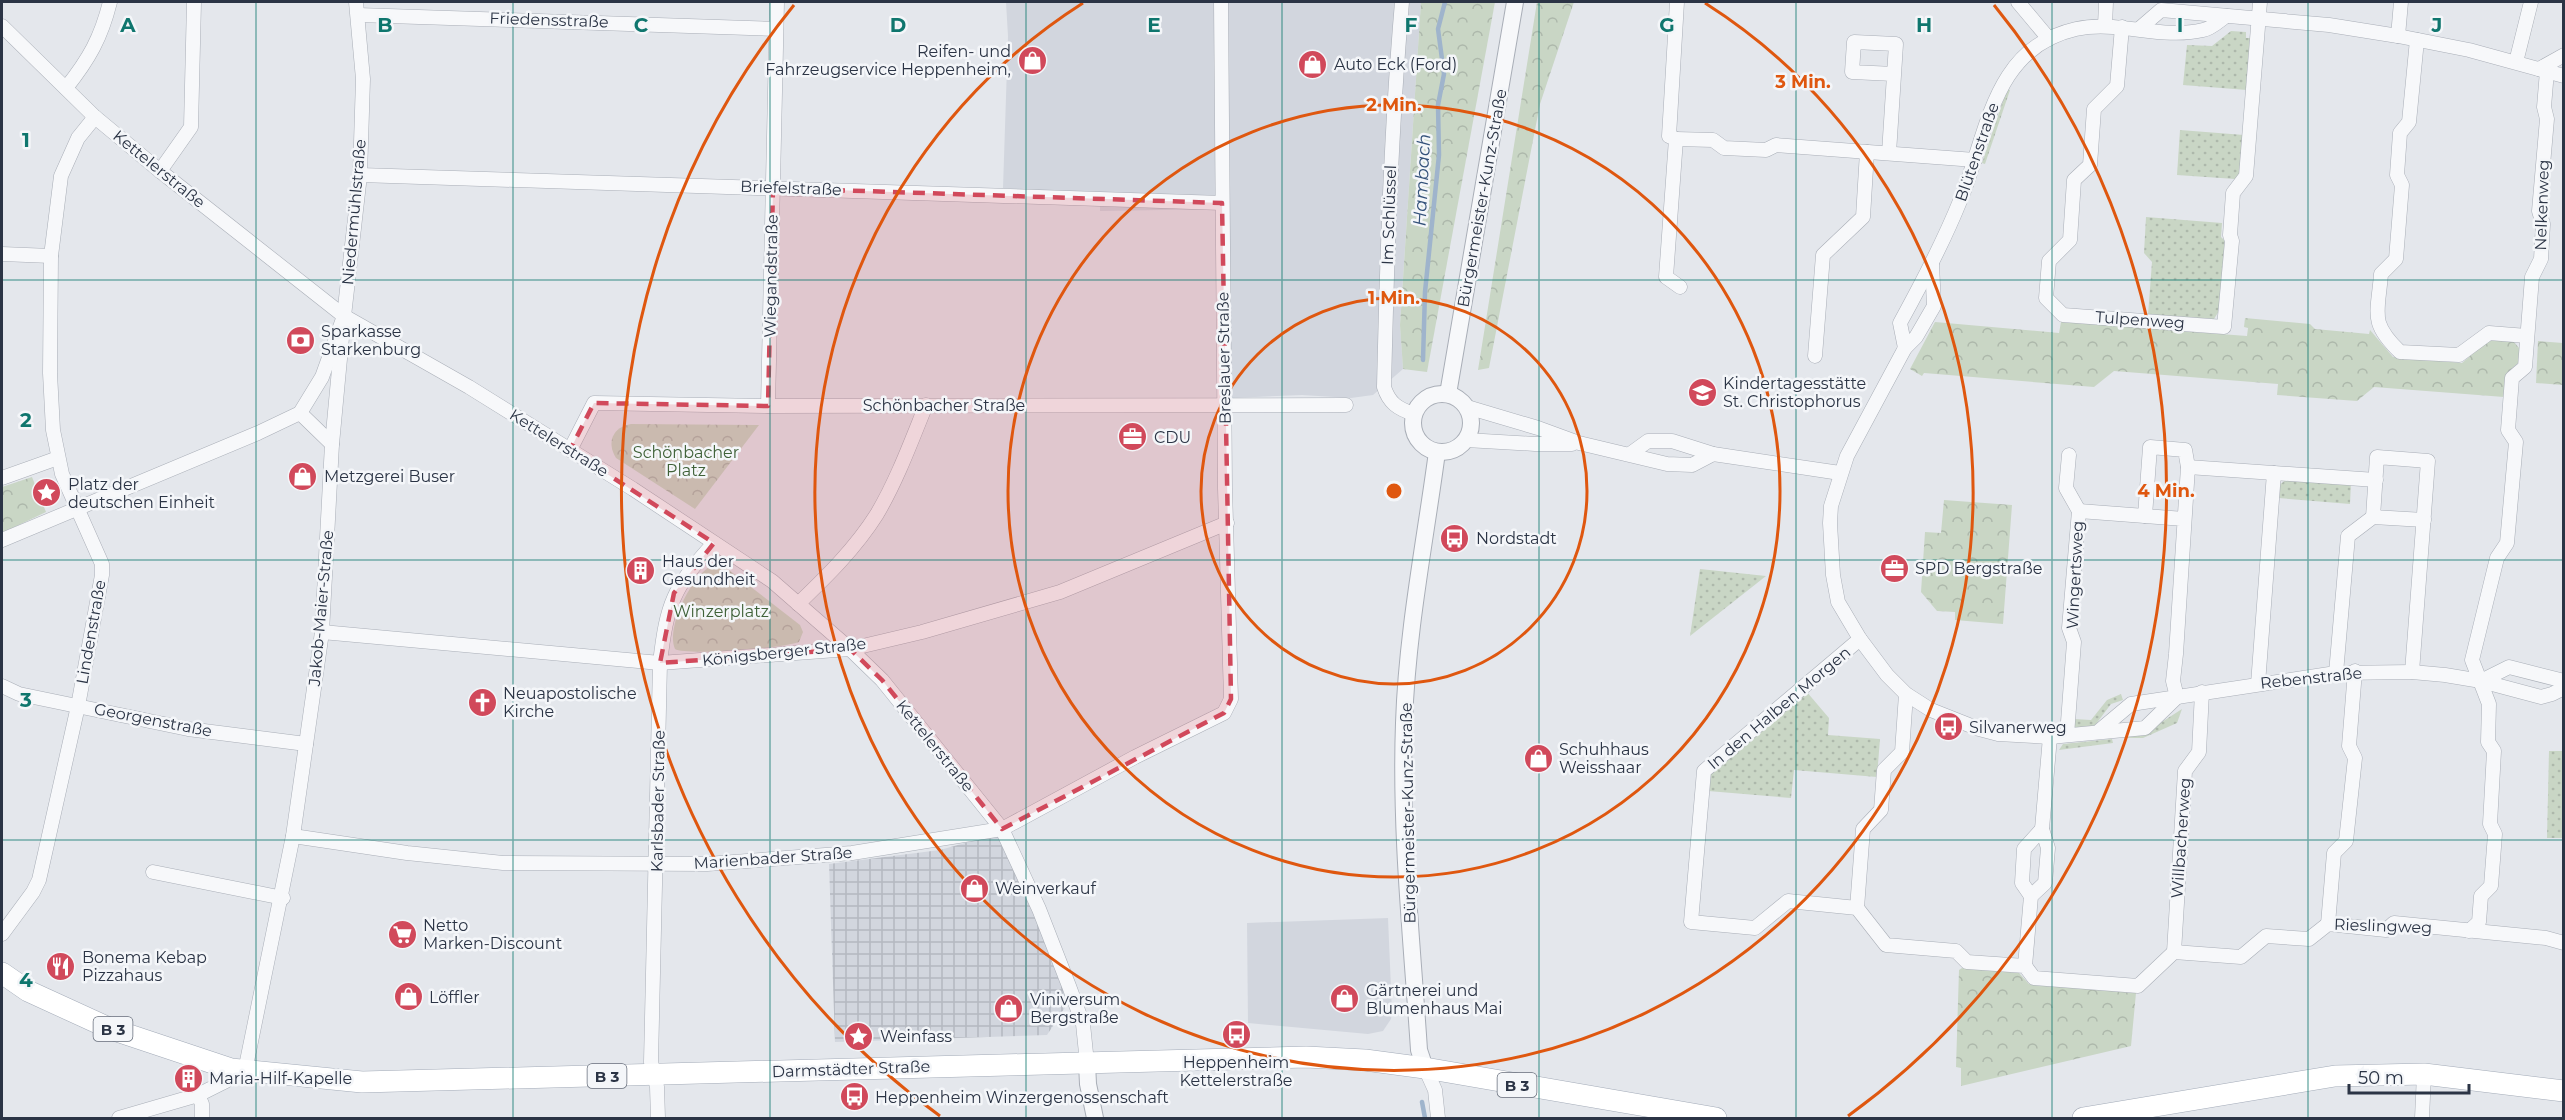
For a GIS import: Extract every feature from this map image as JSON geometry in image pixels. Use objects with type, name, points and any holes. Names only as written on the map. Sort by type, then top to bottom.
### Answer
[{"type":"main road","name":"Darmstädter Straße","points":[[2,973],[28,991],[111,1029],[238,1070],[362,1082],[1306,1058],[1365,1060],[1425,1068],[1716,1119]]},
{"type":"main road","points":[[2084,1119],[2334,1076],[2424,1074],[2564,1091]]},
{"type":"street","points":[[66,88],[88,60],[106,18],[110,2]]},
{"type":"street","points":[[160,171],[190,127],[194,2]]},
{"type":"street","name":"Wiegandstraße","points":[[768,406],[777,2]]},
{"type":"street","name":"Breslauer Straße","points":[[1221,2],[1222,203],[1231,699],[1224,713]]},
{"type":"street","name":"Im Schlüssel","points":[[1402,2],[1394,100],[1384,387],[1393,404],[1400,410],[1414,414]]},
{"type":"street","name":"Bürgermeister-Kunz-Straße","points":[[1448,394],[1515,2]]},
{"type":"street","points":[[1677,2],[1669,136],[1676,139],[1713,140],[1725,148],[1767,150],[1776,145],[1975,160]]},
{"type":"street","points":[[2018,2],[2049,39]]},
{"type":"street","points":[[2105,26],[2106,2]]},
{"type":"street","points":[[2259,19],[2260,2]]},
{"type":"street","points":[[2398,36],[2401,2]]},
{"type":"street","points":[[2516,62],[2531,2]]},
{"type":"street","name":"Friedensstraße","points":[[357,8],[776,29]]},
{"type":"street","name":"Niedermühlstraße","points":[[300,413],[322,377],[344,316],[360,175],[363,79],[357,8]]},
{"type":"street","points":[[2139,29],[2161,10],[2329,25],[2398,36],[2516,62],[2564,76]]},
{"type":"street","name":"Blütenstraße","points":[[1905,348],[1900,323],[1932,264],[1961,199],[1991,107],[2003,84],[2028,53],[2049,39],[2075,30],[2105,26],[2173,32],[2204,30],[2226,16]]},
{"type":"street","name":"Tulpenweg","points":[[2122,27],[2117,86],[2094,109],[2090,165],[2074,180],[2070,240],[2049,261],[2046,298],[2063,315],[2224,327],[2232,241],[2230,236],[2233,193],[2246,176],[2259,19]]},
{"type":"street","name":"Kettelerstraße","points":[[2,26],[95,117],[344,316],[469,387],[772,581],[882,680],[1002,829],[1039,909],[1070,986],[1083,1024],[1087,1063]]},
{"type":"street","points":[[2416,40],[2409,123],[2400,133],[2397,175],[2402,185],[2396,259],[2381,274],[2377,324],[2386,339],[2400,352],[2460,356],[2488,333],[2528,336]]},
{"type":"street","points":[[2543,70],[2564,54]]},
{"type":"street","name":"Nelkenweg","points":[[2481,681],[2472,660],[2497,558],[2507,543],[2516,442],[2508,430],[2512,378],[2525,367],[2532,277],[2541,259],[2543,224],[2539,211],[2547,119],[2544,107],[2543,70]]},
{"type":"street","points":[[1889,153],[1894,74]]},
{"type":"street","name":"Lindenstraße","points":[[2,934],[39,880],[78,706],[102,575],[102,564],[77,509],[58,458],[50,373],[51,256],[61,176],[78,138],[95,117]]},
{"type":"street","points":[[1676,139],[1666,277],[1680,286]]},
{"type":"street","points":[[1815,356],[1823,255],[1863,217],[1867,152]]},
{"type":"street","name":"Briefelstraße","points":[[360,175],[1222,203]]},
{"type":"street","points":[[2,254],[51,256]]},
{"type":"street","name":"Blütenstraße","points":[[1840,473],[1905,348],[1916,337],[1934,306],[1932,264]]},
{"type":"street","name":"Jakob-Maier-Straße","points":[[238,1070],[283,897],[322,632],[332,444],[344,316]]},
{"type":"street","points":[[1448,394],[1462,401],[1467,407],[1471,423],[1466,440],[1453,450],[1437,452],[1419,442],[1412,424],[1414,414],[1423,400],[1431,395],[1448,394]]},
{"type":"street","name":"Schönbacher Straße","points":[[570,450],[594,403],[768,406],[1346,405]]},
{"type":"street","points":[[798,604],[839,564],[876,515],[900,468],[926,405]]},
{"type":"street","points":[[1467,407],[1579,443],[1667,464],[1685,466],[1699,463],[1713,454]]},
{"type":"street","points":[[2,540],[300,413],[332,444]]},
{"type":"street","points":[[1466,440],[1535,444],[1579,443]]},
{"type":"street","points":[[1630,454],[1642,444],[1658,440],[1687,445],[1713,454],[1840,473],[1831,506],[1829,536],[1833,575],[1838,602],[1860,639],[1887,675],[1906,694],[1931,710],[1998,734],[2050,736],[2145,728],[2177,697],[2173,681],[2188,466],[2185,450],[2150,447],[2145,516]]},
{"type":"street","name":"Bürgermeister-Kunz-Straße","points":[[1425,1068],[1419,1050],[1407,894],[1404,720],[1414,596],[1437,452]]},
{"type":"street","name":"Wingertsweg","points":[[2067,735],[2074,642],[2069,628],[2079,512],[2066,488],[2069,455]]},
{"type":"street","points":[[2373,517],[2377,457],[2428,460],[2412,672]]},
{"type":"street","points":[[2,478],[58,458]]},
{"type":"street","points":[[2188,466],[2376,480]]},
{"type":"street","points":[[2258,684],[2274,473]]},
{"type":"street","points":[[2079,512],[2184,519]]},
{"type":"street","points":[[2336,673],[2348,536],[2373,517],[2424,520]]},
{"type":"street","name":"Königsberger Straße","points":[[322,632],[660,663],[850,650],[933,629],[1060,592],[1227,523]]},
{"type":"street","name":"Karlsbader Straße","points":[[658,1119],[657,1087],[651,1062],[660,663],[664,632],[674,593],[714,543]]},
{"type":"street","name":"In den Halben Morgen","points":[[1857,908],[1788,901],[1755,928],[1691,922],[1704,771],[1860,639]]},
{"type":"street","points":[[2469,931],[2479,922],[2481,896],[2491,886],[2495,834],[2490,824],[2494,751],[2488,742],[2489,704],[2481,681],[2509,667],[2564,681]]},
{"type":"street","points":[[2328,924],[2334,853],[2346,841],[2355,758],[2349,746],[2355,671]]},
{"type":"street","name":"Rebenstraße","points":[[2100,730],[2131,704],[2355,671],[2412,672],[2481,681],[2541,697],[2564,688]]},
{"type":"street","name":"Georgenstraße","points":[[2,686],[19,694],[188,729],[306,744]]},
{"type":"street","name":"Willbacherweg","points":[[2174,952],[2185,771],[2199,752],[2202,692]]},
{"type":"street","points":[[1906,694],[1902,752],[1884,770],[1881,810],[1863,829],[1857,908],[1887,945],[1956,951],[1967,962],[2025,966]]},
{"type":"street","name":"Marienbader Straße","points":[[293,836],[503,863],[657,865],[776,861],[852,853],[1002,829],[1135,757],[1224,713]]},
{"type":"street","points":[[2031,896],[2045,883],[2048,848],[2042,829],[2050,736]]},
{"type":"street","points":[[2042,829],[2024,849],[2022,883],[2031,896],[2025,966],[2034,978],[2138,986],[2174,952]]},
{"type":"street","points":[[153,872],[283,897]]},
{"type":"street","name":"Rieslingweg","points":[[2174,952],[2241,957],[2266,936],[2309,939],[2328,924],[2386,930],[2394,923],[2546,938],[2564,943]]},
{"type":"street","points":[[1087,1063],[1088,1084],[1095,1119]]},
{"type":"street","points":[[1425,1068],[1435,1089],[1438,1119]]},
{"type":"street","points":[[119,1119],[198,1095],[226,1081],[238,1070]]},
{"type":"street","points":[[2422,1119],[2424,1074]]},
{"type":"street","points":[[198,1095],[202,1104],[202,1119]]},
{"type":"highlighted area","points":[[773,188],[1222,203],[1231,699],[1224,713],[1002,829],[882,680],[850,649],[660,663],[674,593],[714,543],[570,450],[594,403],[768,406]]},
{"type":"shaded area","points":[[1006,2],[1421,2],[1400,324],[1403,369],[1373,395],[1351,398],[1302,395],[1231,398],[1228,209],[1100,211],[1100,193],[1003,188],[1008,36]]},
{"type":"shaded area","points":[[1000,833],[1054,956],[1068,1003],[1047,1035],[835,1042],[829,864],[940,850]]},
{"type":"shaded area","points":[[1388,918],[1392,1012],[1391,1019],[1383,1031],[1368,1034],[1248,1023],[1247,923]]},
{"type":"green space","points":[[1421,2],[1495,2],[1427,372],[1403,369],[1400,325]]},
{"type":"green space","points":[[1537,2],[1574,2],[1540,104],[1489,368],[1478,370]]},
{"type":"green space","points":[[2231,31],[2246,32],[2246,38],[2252,38],[2247,90],[2183,85],[2187,45],[2212,46]]},
{"type":"green space","points":[[2007,89],[2010,90],[1985,164],[1982,163]]},
{"type":"green space","points":[[2180,130],[2244,135],[2241,174],[2235,179],[2177,175]]},
{"type":"green space","points":[[2146,217],[2222,223],[2221,237],[2225,241],[2219,311],[2214,319],[2148,315],[2152,262],[2144,253]]},
{"type":"green space","points":[[2245,318],[2310,324],[2315,329],[2369,334],[2370,330],[2393,357],[2462,363],[2489,340],[2513,341],[2520,349],[2519,362],[2506,374],[2504,397],[2374,387],[2357,401],[2277,395],[2278,384],[2114,371],[2094,387],[1924,373],[1922,376],[1910,369],[1935,322],[2059,333],[2061,322],[2110,325],[2163,324],[2168,330],[2247,336],[2248,328],[2244,327]]},
{"type":"green space","points":[[2538,341],[2563,343],[2563,385],[2536,383]]},
{"type":"green space","name":"Schönbacher Platz","points":[[631,424],[759,425],[695,509],[616,458],[612,446],[613,436],[620,428]]},
{"type":"green space","points":[[32,477],[46,512],[2,533],[2,487]]},
{"type":"green space","points":[[2288,478],[2351,482],[2350,504],[2278,498],[2277,487]]},
{"type":"green space","points":[[1944,500],[2012,505],[2003,624],[1955,620],[1955,612],[1937,611],[1921,592],[1925,532],[1941,533]]},
{"type":"green space","name":"Winzerplatz","points":[[715,564],[729,570],[800,625],[803,632],[799,642],[775,647],[736,650],[697,652],[675,649],[674,628],[683,601],[698,577]]},
{"type":"green space","points":[[1700,569],[1766,576],[1690,636]]},
{"type":"green space","points":[[1806,691],[1829,718],[1828,735],[1880,739],[1877,777],[1794,770],[1791,798],[1708,791],[1710,773]]},
{"type":"green space","points":[[2121,694],[2123,700],[2111,704],[2093,728],[2073,728],[2074,719],[2091,720],[2107,700]]},
{"type":"green space","points":[[2182,709],[2177,723],[2143,738],[2125,738],[2154,727]]},
{"type":"green space","points":[[2112,739],[2113,743],[2059,750],[2063,744]]},
{"type":"green space","points":[[2549,751],[2563,751],[2563,838],[2547,838]]},
{"type":"green space","points":[[1962,968],[2019,973],[2029,984],[2136,993],[2131,1046],[1961,1086],[1961,1068],[1956,1067],[1959,970]]},
{"type":"waterway","name":"Hambach","points":[[1423,360],[1425,292],[1439,155],[1438,105],[1444,74],[1438,29],[1445,2]]},
{"type":"waterway","name":"Hambach","points":[[1422,1102],[1425,1118]]},
{"type":"place","name":"Reifen- und Fahrzeugservice Heppenheim,","points":[[1032,60]]},
{"type":"place","name":"Auto Eck (Ford)","points":[[1313,64]]},
{"type":"place","name":"Sparkasse Starkenburg","points":[[300,340]]},
{"type":"place","name":"Kindertagesstätte St. Christophorus","points":[[1702,392]]},
{"type":"place","name":"CDU","points":[[1133,437]]},
{"type":"place","name":"Metzgerei Buser","points":[[303,476]]},
{"type":"place","name":"Platz der deutschen Einheit","points":[[47,493]]},
{"type":"place","name":"Nordstadt","points":[[1455,538]]},
{"type":"place","name":"SPD Bergstraße","points":[[1894,568]]},
{"type":"place","name":"Haus der Gesundheit","points":[[641,570]]},
{"type":"place","name":"Neuapostolische Kirche","points":[[482,702]]},
{"type":"place","name":"Silvanerweg","points":[[1948,727]]},
{"type":"place","name":"Schuhhaus Weisshaar","points":[[1538,758]]},
{"type":"place","name":"Weinverkauf","points":[[974,888]]},
{"type":"place","name":"Netto Marken-Discount","points":[[402,934]]},
{"type":"place","name":"Bonema Kebap Pizzahaus","points":[[61,966]]},
{"type":"place","name":"Löffler","points":[[408,997]]},
{"type":"place","name":"Gärtnerei und Blumenhaus Mai","points":[[1345,999]]},
{"type":"place","name":"Viniversum Bergstraße","points":[[1009,1008]]},
{"type":"place","name":"Heppenheim Kettelerstraße","points":[[1236,1034]]},
{"type":"place","name":"Weinfass","points":[[859,1036]]},
{"type":"place","name":"Maria-Hilf-Kapelle","points":[[188,1078]]},
{"type":"place","name":"Heppenheim Winzergenossenschaft","points":[[854,1097]]}]
